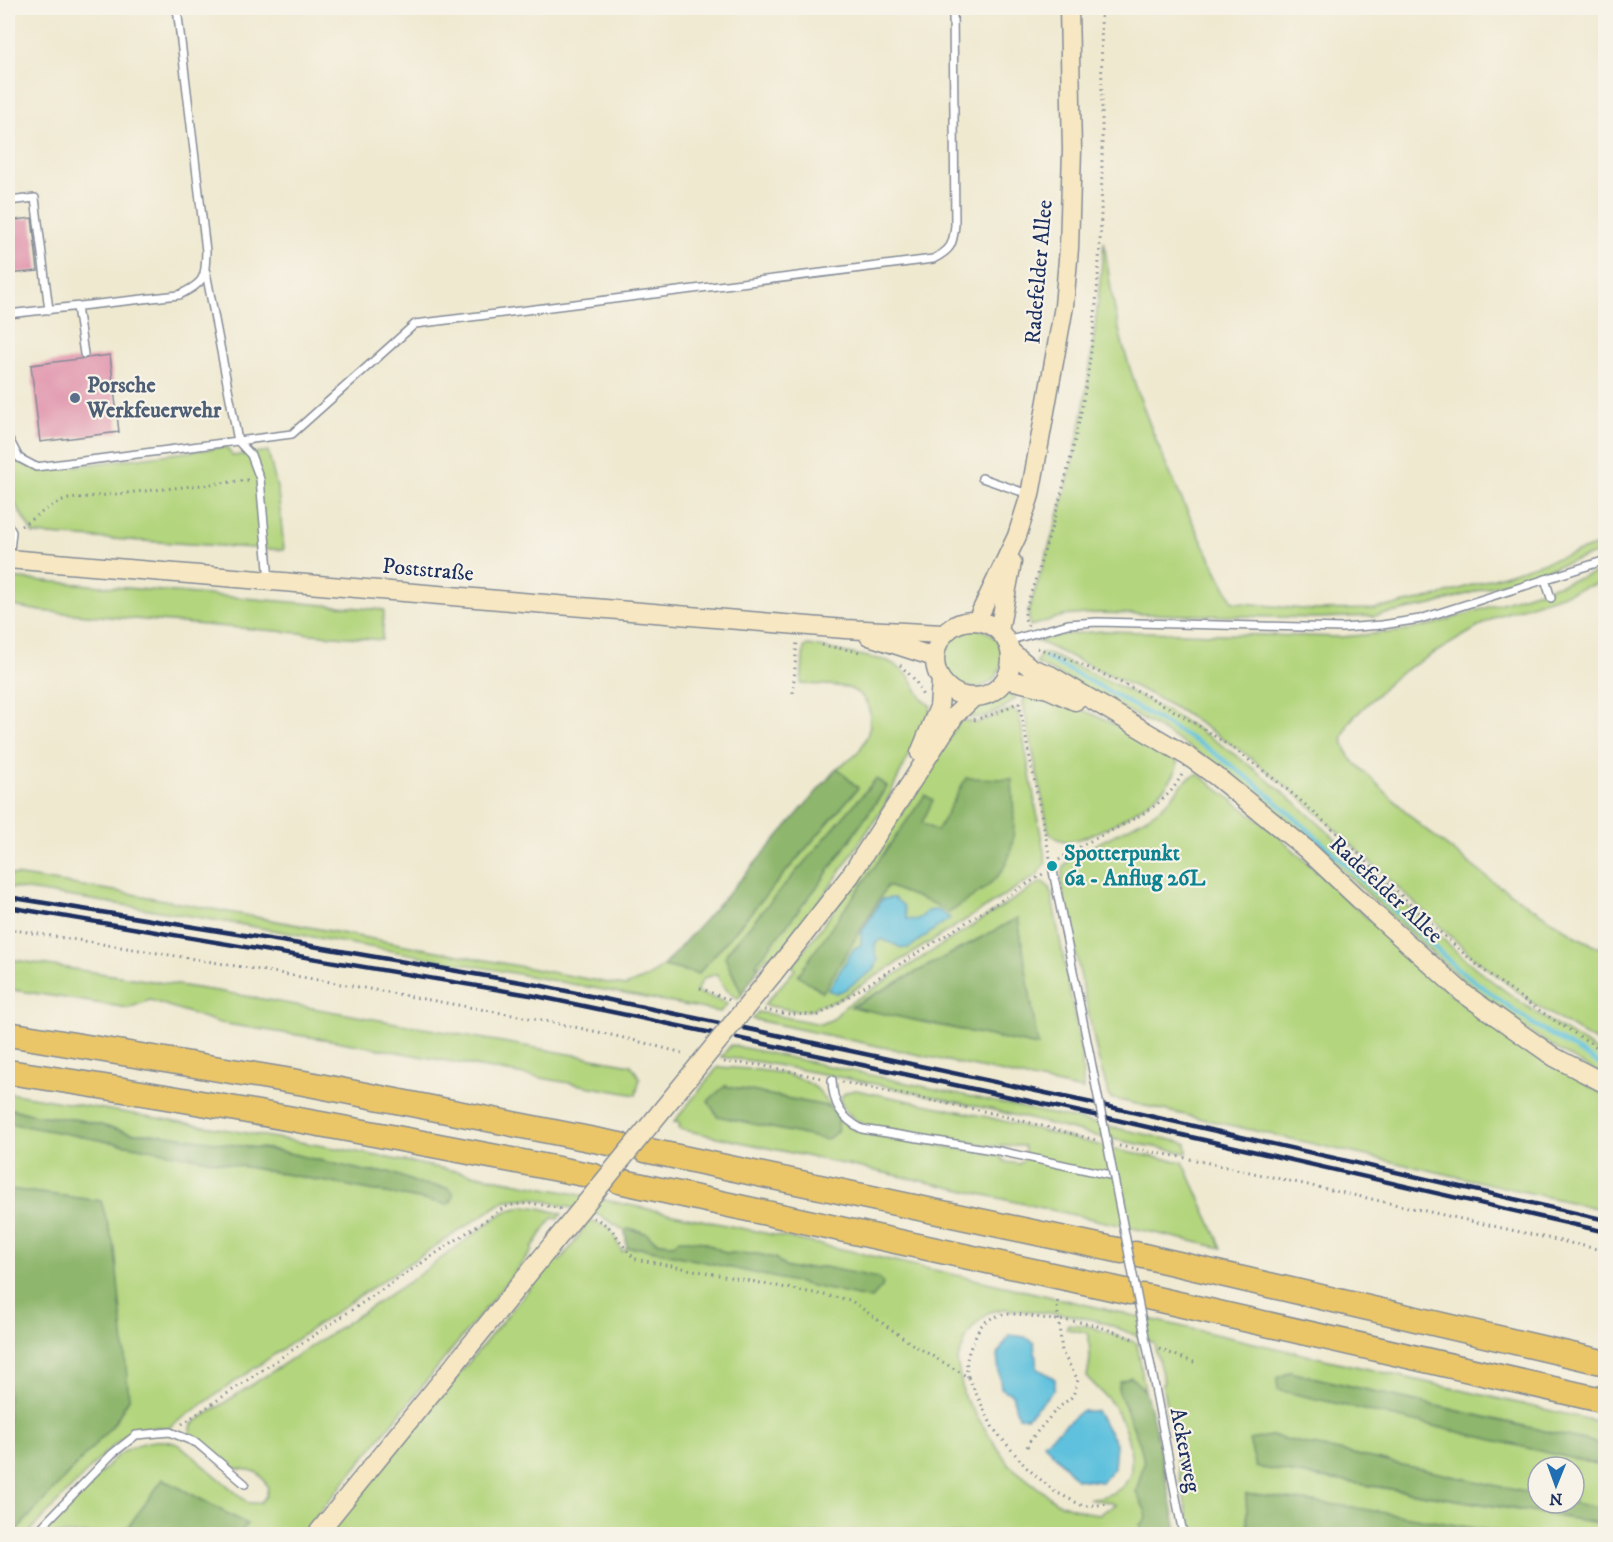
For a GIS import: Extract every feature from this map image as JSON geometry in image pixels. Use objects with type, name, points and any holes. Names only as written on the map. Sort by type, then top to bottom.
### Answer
[{"type":"highway","points":[[8,1034],[304,1083],[620,1145]]},
{"type":"highway","points":[[8,1072],[346,1129],[594,1176]]},
{"type":"highway","points":[[645,1150],[1128,1253],[1605,1363]]},
{"type":"highway","points":[[619,1181],[1062,1277],[1605,1401]]},
{"type":"main road","name":"Radefelder Allee","points":[[1017,536],[1030,495],[1064,306],[1072,150],[1069,8]]},
{"type":"main road","points":[[977,620],[1017,536]]},
{"type":"main road","points":[[1005,641],[989,624],[977,620],[958,623],[943,634],[937,645],[934,657],[941,681],[950,690],[974,697],[997,688],[1006,679],[1011,660],[1005,641],[1017,536]]},
{"type":"main road","name":"Poststraße","points":[[8,559],[844,629],[943,634]]},
{"type":"main road","name":"Poststraße","points":[[844,629],[934,657]]},
{"type":"main road","name":"Radefelder Allee","points":[[1005,641],[1031,668],[1050,675],[1192,759],[1306,849],[1463,993],[1554,1057],[1605,1084]]},
{"type":"main road","name":"Radefelder Allee","points":[[1006,679],[1048,689],[1137,726]]},
{"type":"main road","points":[[904,790],[939,707],[941,681]]},
{"type":"main road","points":[[317,1534],[773,974],[849,876],[955,715],[974,697]]},
{"type":"lane","points":[[177,8],[206,251],[206,272],[238,441],[251,455],[260,478],[269,580]]},
{"type":"lane","points":[[8,437],[20,458],[36,467],[292,434],[415,324],[933,259],[946,252],[953,243],[956,225],[953,8]]},
{"type":"lane","points":[[8,201],[35,198],[49,310]]},
{"type":"lane","points":[[8,314],[179,295],[198,286],[206,272]]},
{"type":"lane","points":[[77,307],[84,354]]},
{"type":"lane","points":[[982,478],[1030,495]]},
{"type":"lane","points":[[8,559],[10,529]]},
{"type":"lane","points":[[1005,641],[1068,624],[1097,622],[1342,628],[1382,625],[1420,619],[1605,560]]},
{"type":"lane","points":[[1545,579],[1551,598]]},
{"type":"lane","name":"Ackerweg","points":[[1052,866],[1184,1534]]},
{"type":"lane","points":[[832,1080],[833,1098],[842,1115],[850,1123],[862,1129],[999,1151],[1114,1176]]},
{"type":"lane","points":[[35,1534],[112,1454],[136,1435],[170,1432],[197,1443],[245,1484]]},
{"type":"path","points":[[1101,8],[1101,240],[1093,335],[1077,427],[1060,500],[1025,611],[1025,619],[1037,648],[1089,668],[1178,713],[1213,735],[1308,807],[1469,958],[1530,1005],[1605,1053]]},
{"type":"path","points":[[10,529],[56,503],[69,499],[260,478]]},
{"type":"path","points":[[793,693],[799,625]]},
{"type":"path","points":[[965,719],[982,720],[1019,702],[1052,866]]},
{"type":"path","points":[[759,1009],[789,1014],[819,1014],[1039,879],[1076,848],[1151,809],[1171,791],[1192,759]]},
{"type":"path","points":[[8,929],[510,1014],[627,1037],[693,1056]]},
{"type":"path","points":[[700,988],[736,1003]]},
{"type":"path","points":[[716,1061],[760,1065],[874,1088],[988,1112],[1103,1142]]},
{"type":"path","points":[[1114,1145],[1197,1160],[1605,1251]]},
{"type":"path","points":[[170,1432],[505,1207],[520,1202],[567,1210]]},
{"type":"path","points":[[588,1217],[605,1222],[614,1230],[622,1247],[634,1259],[850,1300],[912,1344],[968,1377]]},
{"type":"path","points":[[1027,1447],[1056,1410],[1073,1396],[1078,1380],[1062,1352],[1057,1306],[1062,1277]]},
{"type":"path","points":[[1110,1504],[1083,1506],[1054,1491],[1026,1467],[993,1428],[968,1377],[965,1366],[966,1355],[980,1327],[991,1318],[1012,1314],[1078,1322],[1105,1328],[1145,1344]]},
{"type":"path","points":[[1155,1348],[1196,1363]]},
{"type":"green space","points":[[1104,241],[1120,335],[1134,382],[1186,509],[1233,602],[1313,610],[1374,609],[1431,598],[1605,543],[1605,551],[1432,605],[1375,616],[1317,618],[1097,613],[1063,616],[1030,626],[1028,612],[1064,497],[1080,427],[1097,311]]},
{"type":"green space","points":[[226,447],[233,456],[268,451],[278,492],[284,550],[33,534],[8,492],[8,451],[22,464],[52,469]]},
{"type":"green space","points":[[1605,570],[1605,581],[1497,616],[1397,675],[1349,722],[1342,739],[1349,757],[1420,825],[1493,882],[1579,938],[1605,950],[1605,1048],[1531,1002],[1472,956],[1303,800],[1243,752],[1179,710],[1146,692],[1037,641],[1060,635],[1103,631],[1342,637],[1405,631],[1435,624]]},
{"type":"green space","points":[[8,578],[384,610],[382,640],[40,611],[8,605]]},
{"type":"green space","points":[[972,628],[989,633],[997,641],[1002,658],[997,675],[989,683],[972,688],[955,683],[947,675],[942,658],[947,641],[955,633]]},
{"type":"green space","points":[[808,645],[888,661],[908,675],[920,696],[931,706],[929,715],[883,808],[827,891],[773,960],[768,956],[759,967],[755,964],[820,883],[887,787],[876,779],[725,958],[742,994],[738,999],[725,988],[717,974],[704,978],[696,992],[728,1003],[720,1012],[364,946],[8,887],[8,874],[121,892],[625,986],[648,977],[663,966],[698,974],[858,788],[837,768],[855,756],[864,743],[870,724],[868,707],[864,699],[848,688],[801,684],[804,647]]},
{"type":"green space","points":[[1046,653],[1147,700],[1195,728],[1241,759],[1299,806],[1480,972],[1533,1010],[1605,1056],[1605,1076],[1560,1051],[1517,1023],[1476,991],[1256,794],[1196,752],[1134,714],[1036,663],[1041,654]]},
{"type":"green space","points":[[1025,693],[1065,703],[1104,719],[1177,760],[1175,772],[1166,786],[1152,799],[1115,824],[1079,839],[1066,841],[1057,838],[1049,833],[1023,703]]},
{"type":"green space","points":[[1011,694],[1016,696],[1015,699],[1004,708],[984,716],[963,716],[977,707]]},
{"type":"green space","points":[[1012,709],[1019,714],[1046,863],[1037,875],[836,1001],[816,1006],[812,1010],[797,1011],[764,1005],[795,969],[792,966],[880,846],[960,720],[977,723]]},
{"type":"green space","points":[[837,768],[858,788],[698,974],[663,966],[751,868]]},
{"type":"green space","points":[[1198,774],[1274,832],[1441,986],[1489,1024],[1539,1058],[1605,1095],[1605,1210],[1110,1098],[1098,1058],[1061,883],[1064,867],[1069,860],[1080,853],[1151,815],[1167,803],[1183,783]]},
{"type":"green space","points":[[966,778],[1012,779],[1014,832],[1012,845],[1003,869],[995,879],[949,913],[934,904],[887,886],[823,992],[798,975],[925,795],[933,800],[922,823],[937,831]]},
{"type":"green space","points":[[876,779],[887,786],[820,883],[756,964],[759,967],[742,994],[725,957],[728,951]]},
{"type":"green space","points":[[1041,882],[1044,883],[1050,888],[1082,1055],[1083,1090],[752,1019],[758,1012],[821,1024],[833,1019],[844,1007]],"holes":[[[1018,918],[1038,1046],[852,1007],[852,1006]]]},
{"type":"green space","points":[[1018,918],[1038,1046],[851,1007]]},
{"type":"green space","points":[[8,959],[223,992],[631,1065],[640,1078],[636,1095],[336,1041],[220,1023],[150,1000],[128,1008],[8,989]]},
{"type":"green space","points":[[731,1045],[1186,1143],[1187,1153],[1096,1136],[875,1084],[760,1062],[721,1057]]},
{"type":"green space","points":[[718,1067],[769,1071],[807,1082],[817,1089],[831,1107],[725,1086],[837,1131],[839,1118],[850,1128],[868,1134],[998,1155],[1006,1162],[1019,1164],[1024,1158],[1024,1146],[1000,1145],[999,1147],[869,1127],[849,1114],[841,1102],[846,1092],[856,1090],[987,1117],[1126,1152],[1183,1162],[1222,1248],[679,1129],[680,1123],[674,1122]]},
{"type":"green space","points":[[725,1086],[831,1107],[839,1118],[837,1131],[827,1140],[717,1116],[708,1101]]},
{"type":"green space","points":[[8,1093],[341,1149],[576,1194],[846,1250],[1605,1423],[1605,1445],[1290,1372],[1277,1378],[1278,1390],[1558,1455],[1526,1455],[1526,1492],[1271,1436],[1250,1440],[1256,1467],[1526,1511],[1526,1515],[1550,1515],[1605,1524],[1605,1534],[1509,1534],[1246,1494],[1248,1534],[1191,1534],[1162,1384],[1164,1382],[1154,1343],[1103,1322],[1070,1315],[1005,1309],[989,1312],[968,1334],[957,1361],[964,1397],[1009,1465],[1056,1502],[1085,1512],[1099,1514],[1116,1505],[1106,1501],[1088,1499],[1111,1494],[1123,1486],[1131,1469],[1130,1448],[1115,1408],[1087,1377],[1090,1359],[1089,1335],[1085,1332],[1066,1329],[1068,1324],[1089,1326],[1137,1343],[1145,1391],[1131,1377],[1118,1389],[1141,1447],[1144,1463],[1136,1492],[1147,1518],[1140,1525],[1143,1534],[328,1534],[542,1273],[556,1258],[560,1261],[588,1220],[610,1228],[622,1252],[627,1248],[642,1248],[871,1299],[883,1283],[824,1267],[793,1269],[785,1267],[775,1258],[757,1254],[726,1253],[717,1249],[661,1243],[635,1229],[625,1231],[599,1215],[533,1198],[506,1200],[359,1296],[168,1428],[156,1427],[126,1435],[106,1452],[27,1534],[13,1534],[113,1425],[129,1399],[101,1201],[8,1189],[8,1123],[450,1203],[447,1188],[417,1183],[389,1172],[369,1172],[271,1149],[152,1133],[132,1133],[80,1120],[35,1115],[8,1108]]},
{"type":"green space","points":[[8,1108],[35,1115],[80,1120],[132,1133],[160,1134],[284,1152],[369,1172],[389,1172],[417,1183],[447,1188],[453,1192],[453,1198],[450,1203],[446,1204],[8,1123]]},
{"type":"green space","points":[[8,1189],[101,1201],[115,1249],[129,1399],[113,1425],[13,1534],[8,1534]]},
{"type":"green space","points":[[524,1206],[562,1214],[558,1219],[552,1218],[532,1251],[302,1534],[239,1534],[247,1524],[163,1479],[123,1534],[43,1534],[116,1457],[147,1442],[165,1441],[181,1446],[248,1503],[260,1503],[266,1496],[268,1488],[259,1474],[255,1471],[233,1468],[221,1462],[190,1434],[192,1424],[412,1280],[504,1212]]},
{"type":"green space","points":[[628,1229],[646,1233],[661,1243],[673,1244],[680,1240],[704,1242],[726,1253],[757,1254],[775,1258],[785,1267],[793,1269],[824,1267],[878,1278],[883,1283],[871,1299],[642,1248],[627,1248],[625,1231]]},
{"type":"green space","points":[[1290,1372],[1605,1445],[1605,1466],[1586,1462],[1586,1455],[1558,1455],[1278,1390],[1277,1378]]},
{"type":"green space","points":[[1131,1377],[1145,1391],[1178,1534],[1143,1534],[1140,1525],[1147,1518],[1136,1492],[1144,1463],[1141,1447],[1118,1389],[1120,1382]]},
{"type":"green space","points":[[1271,1436],[1526,1492],[1526,1511],[1256,1467],[1249,1440]]},
{"type":"green space","points":[[1586,1462],[1605,1466],[1605,1510],[1586,1506]]},
{"type":"green space","points":[[163,1479],[247,1524],[239,1534],[123,1534]]},
{"type":"green space","points":[[1246,1494],[1345,1506],[1509,1534],[1248,1534]]},
{"type":"green space","points":[[1586,1506],[1605,1510],[1605,1524],[1550,1515],[1586,1515]]},
{"type":"water","points":[[894,898],[903,905],[907,919],[921,918],[927,911],[938,910],[950,918],[909,948],[902,948],[882,939],[875,944],[878,960],[874,970],[844,990],[836,993],[828,990],[854,948],[861,945],[861,933],[882,899]]},
{"type":"water","points":[[1010,1335],[1025,1337],[1034,1343],[1037,1368],[1055,1379],[1055,1389],[1027,1417],[1018,1417],[1012,1394],[1001,1388],[997,1355]]},
{"type":"water","points":[[1081,1411],[1096,1411],[1116,1443],[1114,1468],[1101,1482],[1076,1479],[1044,1443]]},
{"type":"building","points":[[32,218],[38,271],[8,274],[8,221]]},
{"type":"building","name":"Porsche Werkfeuerwehr","points":[[110,355],[119,432],[40,442],[31,365]]},
{"type":"waterway","points":[[1046,658],[1206,747],[1255,783],[1457,968],[1530,1022],[1606,1068]]},
{"type":"railway","points":[[8,897],[538,985],[719,1023]]},
{"type":"railway","points":[[8,907],[536,996],[712,1033]]},
{"type":"railway","points":[[744,1028],[1106,1106],[1606,1220]]},
{"type":"railway","points":[[737,1038],[1108,1118],[1606,1232]]},
{"type":"place","name":"Porsche Werkfeuerwehr","points":[[75,398]]},
{"type":"place","name":"Spotterpunkt 6a - Anflug 26L","points":[[1052,866]]}]
